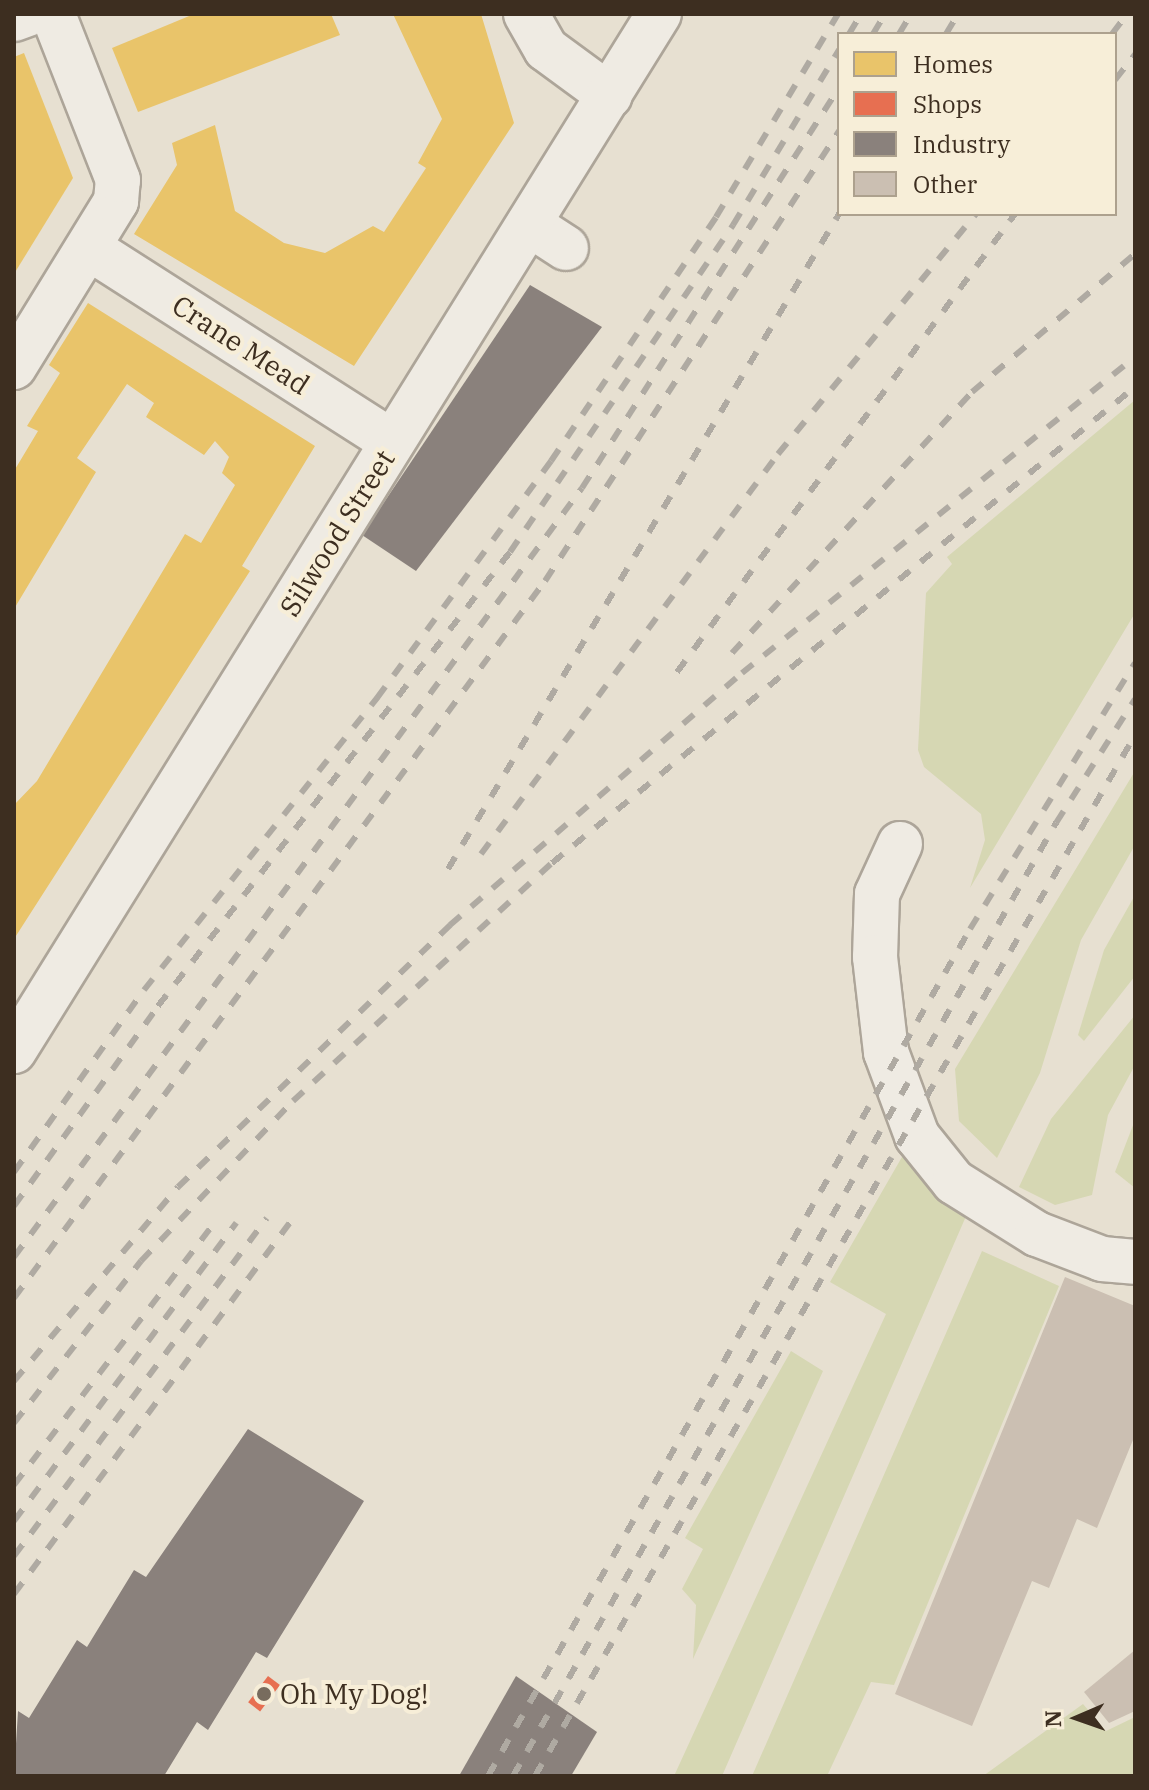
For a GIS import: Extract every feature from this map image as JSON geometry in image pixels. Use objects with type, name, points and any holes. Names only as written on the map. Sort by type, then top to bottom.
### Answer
[{"type":"street","points":[[14,19],[28,14]]},
{"type":"street","points":[[14,367],[116,201],[118,180],[53,14]]},
{"type":"street","points":[[526,14],[554,57],[610,96]]},
{"type":"street","name":"Silwood Street","points":[[19,1031],[659,14]]},
{"type":"street","points":[[529,224],[566,248]]},
{"type":"street","name":"Crane Mead","points":[[89,248],[392,442]]},
{"type":"street","points":[[900,844],[877,894],[875,957],[886,1052],[917,1136],[954,1182],[1037,1234],[1102,1259],[1135,1262]]},
{"type":"green space","points":[[1135,400],[1135,613],[970,888],[985,840],[981,814],[924,767],[918,750],[926,593],[952,564],[947,557]]},
{"type":"green space","points":[[1135,771],[1135,845],[1081,940],[1040,1073],[997,1158],[959,1121],[955,1069]]},
{"type":"green space","points":[[1135,895],[1135,976],[1084,1041],[1078,1035],[1104,950]]},
{"type":"green space","points":[[1135,1015],[1135,1065],[1108,1115],[1092,1195],[1055,1205],[1019,1187],[1051,1119]]},
{"type":"green space","points":[[1135,1120],[1135,1188],[1115,1172]]},
{"type":"green space","points":[[906,1150],[967,1214],[722,1776],[674,1776],[886,1314],[830,1282]]},
{"type":"green space","points":[[982,1251],[1059,1286],[894,1685],[871,1682],[827,1776],[752,1776]]},
{"type":"green space","points":[[791,1351],[823,1371],[693,1659],[696,1605],[682,1589],[703,1549],[685,1538]]},
{"type":"green space","points":[[1083,1704],[1106,1731],[1135,1717],[1135,1776],[983,1776]]},
{"type":"building: Homes","points":[[194,14],[331,14],[340,35],[138,112],[112,48]]},
{"type":"building: Homes","points":[[393,14],[481,14],[514,123],[354,366],[134,234],[177,165],[172,143],[215,125],[235,211],[284,243],[325,253],[373,226],[384,232],[426,168],[418,163],[442,119]]},
{"type":"building: Homes","points":[[24,53],[73,178],[14,274],[14,57]]},
{"type":"building: Homes","points":[[88,303],[315,446],[242,566],[250,571],[14,939],[14,805],[37,781],[185,534],[201,543],[235,485],[222,473],[229,457],[215,441],[204,455],[146,417],[154,403],[127,384],[77,458],[96,472],[14,609],[14,471],[38,431],[27,426],[60,373],[49,365]]},
{"type":"building: Shops","name":"Oh My Dog!","points":[[268,1676],[280,1685],[260,1711],[248,1702]]},
{"type":"building: Industry","points":[[530,285],[602,327],[416,571],[362,535]]},
{"type":"building: Industry","points":[[248,1429],[364,1501],[267,1658],[256,1652],[208,1730],[197,1722],[164,1776],[14,1776],[18,1711],[29,1718],[77,1640],[87,1647],[134,1570],[146,1577]]},
{"type":"building: Industry","points":[[516,1676],[597,1732],[571,1776],[459,1776]]},
{"type":"building: Other","points":[[1065,1277],[1135,1306],[1135,1435],[1097,1528],[1077,1519],[1049,1588],[1032,1581],[972,1726],[895,1694]]},
{"type":"building: Other","points":[[1135,1650],[1135,1711],[1109,1723],[1084,1692]]},
{"type":"railway","points":[[14,1172],[144,990],[377,698],[551,461],[716,217],[838,14]]},
{"type":"railway","points":[[850,32],[861,14]]},
{"type":"railway","points":[[874,32],[885,14]]},
{"type":"railway","points":[[900,32],[911,14]]},
{"type":"railway","points":[[947,32],[958,14]]},
{"type":"railway","points":[[1114,32],[1127,14]]},
{"type":"railway","points":[[14,1206],[158,1006],[510,552],[733,225],[837,53]]},
{"type":"railway","points":[[1117,77],[1135,54]]},
{"type":"railway","points":[[14,1257],[582,488],[837,91]]},
{"type":"railway","points":[[14,1298],[545,581],[837,134]]},
{"type":"railway","points":[[448,869],[838,216]]},
{"type":"railway","points":[[481,854],[778,454],[974,216]]},
{"type":"railway","points":[[677,672],[1014,216]]},
{"type":"railway","points":[[732,653],[972,392],[1135,254]]},
{"type":"railway","points":[[14,1381],[178,1187],[450,925],[742,673],[1135,357]]},
{"type":"railway","points":[[14,1423],[141,1261],[293,1101],[552,863],[1135,387]]},
{"type":"railway","points":[[488,1776],[970,929],[1135,663]]},
{"type":"railway","points":[[513,1776],[1056,823],[1135,699]]},
{"type":"railway","points":[[535,1776],[1135,735]]},
{"type":"railway","points":[[14,1594],[295,1216]]},
{"type":"railway","points":[[14,1556],[267,1218]]},
{"type":"railway","points":[[14,1485],[215,1222]]},
{"type":"railway","points":[[14,1521],[236,1223]]},
{"type":"place","name":"Oh My Dog!","points":[[264,1694]]}]
